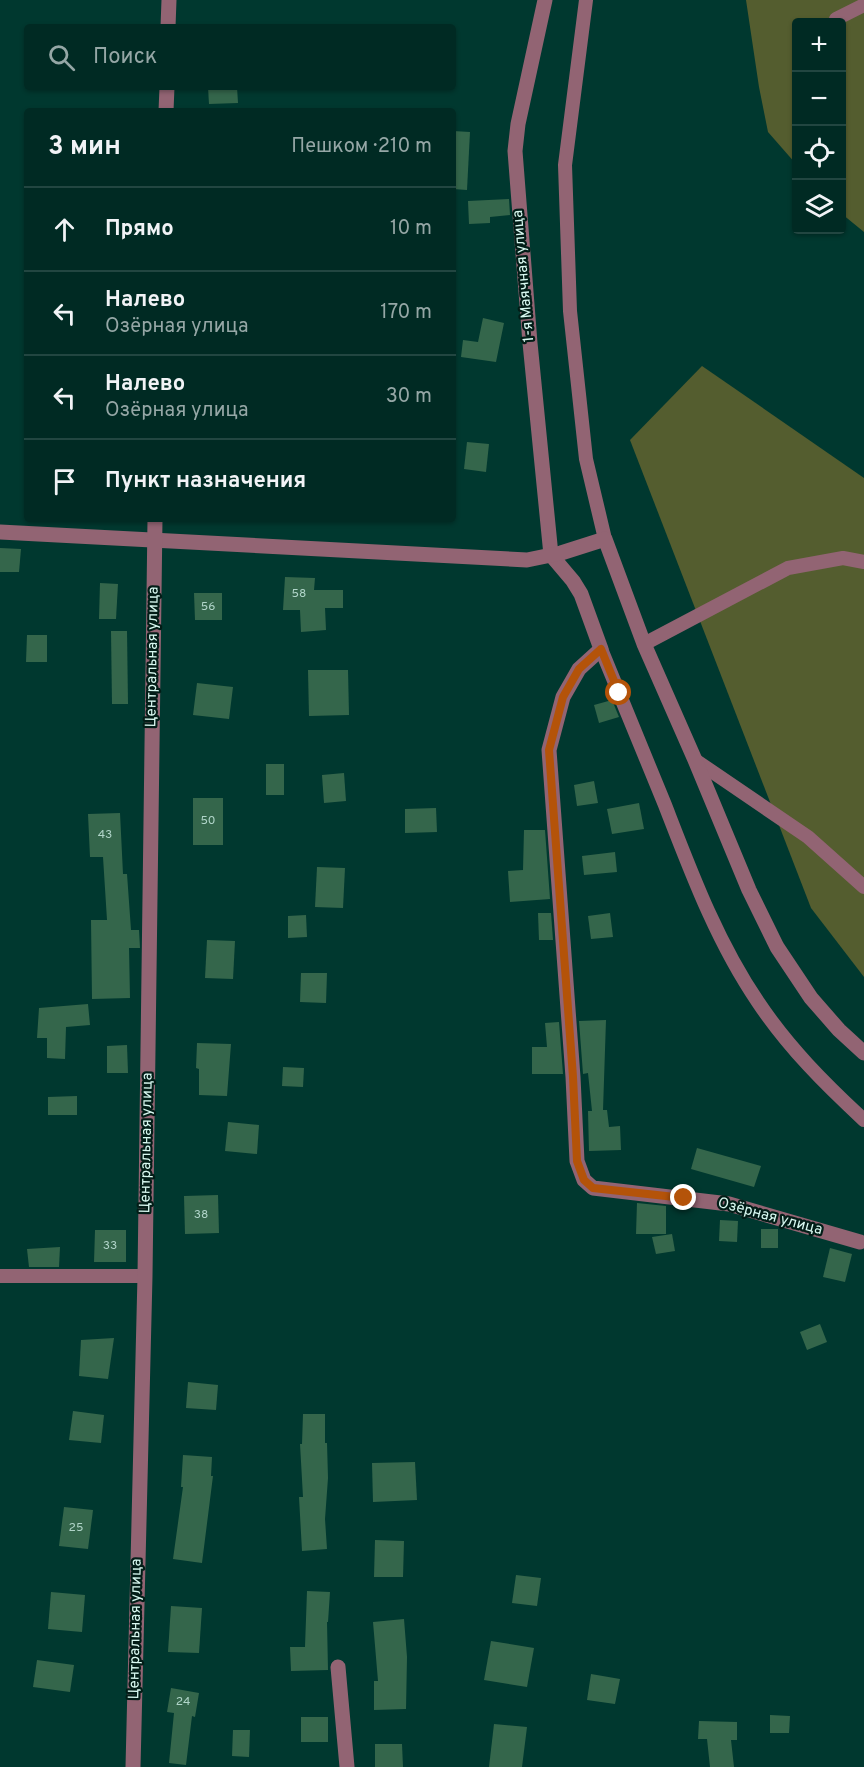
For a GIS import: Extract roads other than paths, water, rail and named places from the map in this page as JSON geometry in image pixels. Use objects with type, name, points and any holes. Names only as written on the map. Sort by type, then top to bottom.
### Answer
[{"type":"street","points":[[168,24],[169,0]]},
{"type":"street","name":"1-я Маячная улица","points":[[545,0],[518,124],[515,151],[530,343],[551,555]]},
{"type":"street","points":[[166,108],[167,90]]},
{"type":"street","name":"Центральная улица","points":[[133,1767],[145,1276],[155,522]]},
{"type":"street","points":[[0,532],[527,560],[605,539],[644,644],[749,890],[777,947],[811,998],[839,1030],[864,1053]]},
{"type":"street","points":[[551,555],[581,594],[601,649]]},
{"type":"street","name":"Озёрная улица","points":[[601,649],[579,669],[563,697],[549,750],[577,1161],[584,1180],[593,1188],[729,1204],[860,1242]]},
{"type":"street","points":[[338,1667],[347,1767]]},
{"type":"lane","points":[[586,0],[565,165],[570,311],[586,459],[605,539]]},
{"type":"lane","points":[[838,18],[864,5]]},
{"type":"lane","points":[[644,644],[788,568],[843,558],[864,562]]},
{"type":"lane","points":[[601,649],[694,879],[729,953],[757,1002],[794,1052],[864,1120]]},
{"type":"lane","points":[[695,760],[808,837],[864,887]]},
{"type":"lane","points":[[0,1276],[145,1276]]}]
